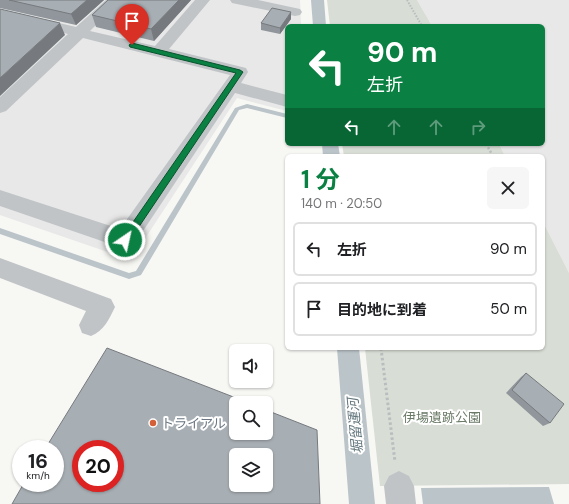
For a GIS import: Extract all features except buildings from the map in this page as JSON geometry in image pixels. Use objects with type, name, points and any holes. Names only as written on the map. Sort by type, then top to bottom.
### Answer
[{"type":"lane","points":[[0,107],[114,0]]},
{"type":"lane","points":[[158,52],[204,0]]},
{"type":"lane","points":[[236,0],[295,13]]},
{"type":"lane","points":[[0,13],[240,72],[125,240],[0,198]]},
{"type":"lane","points":[[230,86],[285,100]]},
{"type":"lane","points":[[0,268],[104,307],[91,325]]},
{"type":"path","points":[[408,0],[421,24]]},
{"type":"path","points":[[381,350],[400,495]]},
{"type":"shaded area","points":[[0,0],[300,0],[301,24],[285,24],[285,110],[237,98],[131,260],[0,215]]},
{"type":"shaded area","points":[[417,0],[569,0],[569,273],[545,226],[545,154],[504,154],[500,146],[545,146],[545,24],[431,24]]},
{"type":"green space","points":[[327,0],[417,0],[431,24],[330,24]]},
{"type":"green space","points":[[342,146],[500,146],[504,154],[344,154]]},
{"type":"green space","name":"伊場遺跡公園","points":[[545,226],[569,273],[569,484],[380,486],[365,350],[545,350]]},
{"type":"water","points":[[311,0],[324,0],[326,24],[313,24]]},
{"type":"water","points":[[322,146],[338,146],[340,154],[323,154]]},
{"type":"water","name":"堀留運河","points":[[337,350],[359,350],[375,504],[349,504]]},
{"type":"water","points":[[549,487],[554,504],[423,504],[421,488]]},
{"type":"waterway","points":[[0,231],[129,276],[138,273],[237,109],[247,106],[285,116]]},
{"type":"place","name":"トライアル","points":[[153,423]]},
{"type":"route","points":[[125,240],[240,72],[132,45]]}]
